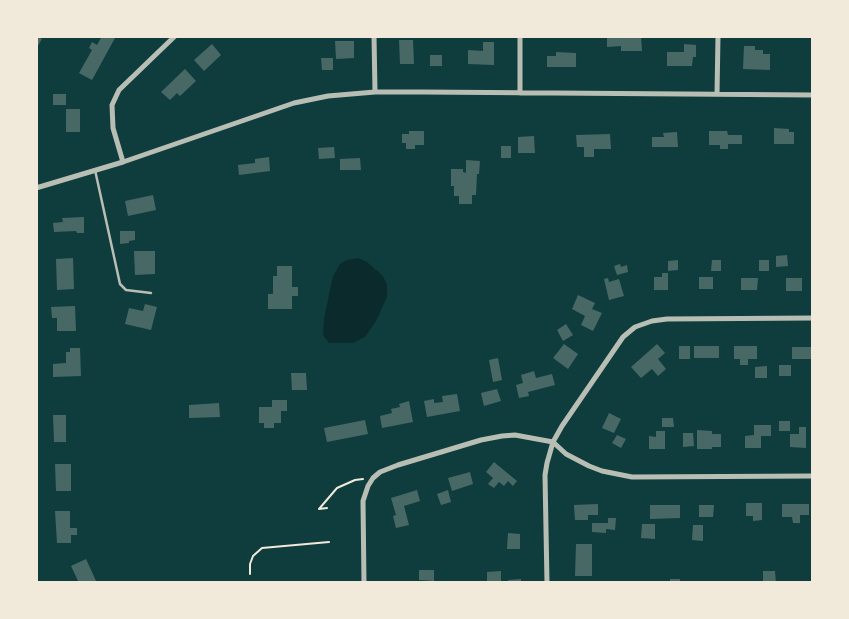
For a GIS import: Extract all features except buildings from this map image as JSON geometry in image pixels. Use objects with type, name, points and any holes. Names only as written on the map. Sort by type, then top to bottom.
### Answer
[{"type":"street","points":[[123,162],[113,128],[112,105],[119,90],[175,36]]},
{"type":"street","points":[[374,36],[375,92]]},
{"type":"street","points":[[520,36],[520,93]]},
{"type":"street","points":[[717,94],[718,36]]},
{"type":"street","points":[[36,188],[123,162],[294,103],[328,96],[375,92],[813,95]]},
{"type":"street","points":[[547,583],[546,475],[547,463],[553,442],[615,346],[623,337],[636,327],[652,321],[667,319],[813,318]]},
{"type":"street","points":[[364,583],[363,501],[372,478],[380,472],[398,465],[502,436],[516,435],[553,442],[566,454],[589,466],[602,471],[632,477],[813,476]]},
{"type":"lane","points":[[95,170],[120,284],[126,290],[150,293]]},
{"type":"path","points":[[327,508],[319,508],[337,488],[355,480],[372,478]]},
{"type":"path","points":[[250,574],[250,564],[253,556],[262,548],[329,542]]},
{"type":"water","points":[[358,258],[367,262],[383,276],[387,285],[387,297],[376,321],[365,337],[353,343],[329,343],[323,335],[324,319],[333,276],[340,264],[347,260]]}]
